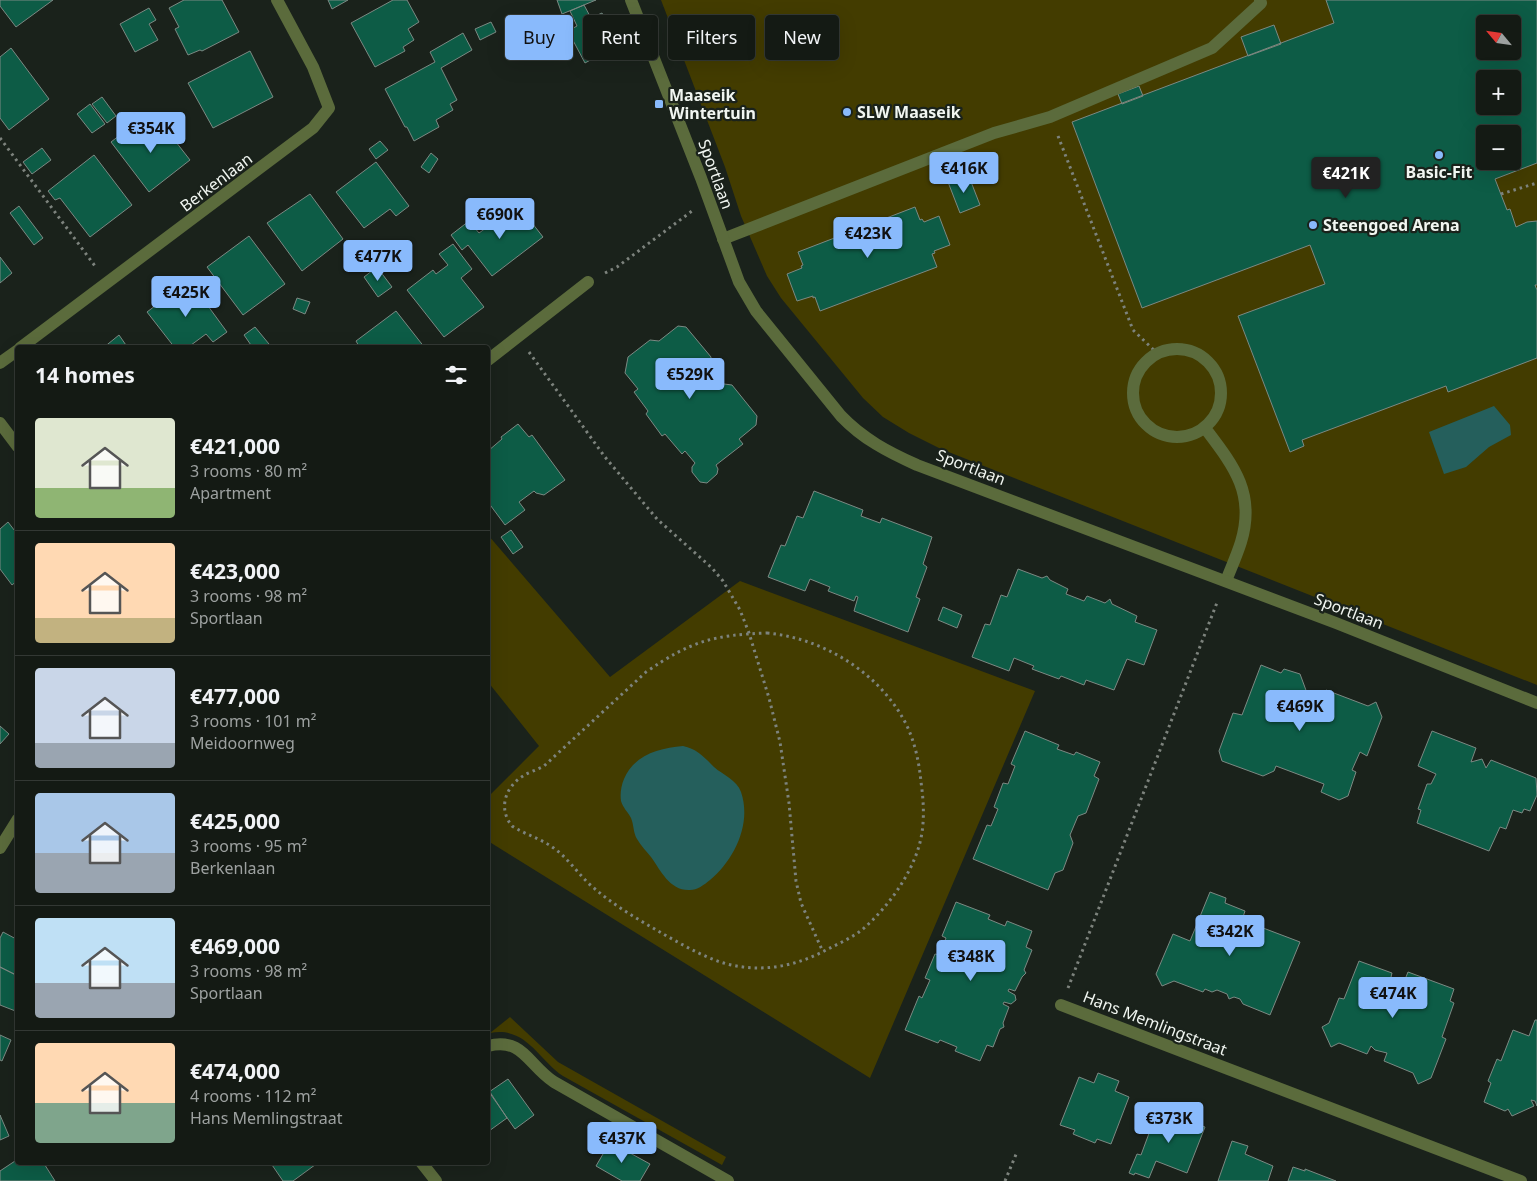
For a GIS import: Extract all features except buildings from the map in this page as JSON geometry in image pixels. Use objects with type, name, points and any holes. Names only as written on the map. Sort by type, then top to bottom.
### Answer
[{"type":"street","name":"Berkenlaan","points":[[24,345],[313,128],[329,108],[313,67],[277,0]]},
{"type":"street","name":"Sportlaan","points":[[631,0],[739,282],[756,312],[841,416],[855,430],[873,443],[917,465],[1226,581],[1537,703]]},
{"type":"street","points":[[723,239],[994,133],[1050,117],[1212,48],[1261,3],[1260,0]]},
{"type":"street","points":[[490,358],[588,282]]},
{"type":"street","points":[[1171,350],[1185,350],[1199,355],[1210,364],[1218,376],[1221,390],[1220,404],[1215,417],[1205,428],[1192,435],[1177,438],[1163,435],[1150,428],[1140,417],[1134,404],[1133,389],[1137,374],[1146,362],[1158,354],[1171,350]]},
{"type":"street","name":"Berkenlaan","points":[[0,362],[15,352]]},
{"type":"street","points":[[0,424],[15,443]]},
{"type":"street","points":[[1205,428],[1228,458],[1236,473],[1246,505],[1246,521],[1241,543],[1226,581]]},
{"type":"street","points":[[0,848],[15,824]]},
{"type":"street","name":"Hans Memlingstraat","points":[[1061,1005],[1521,1181]]},
{"type":"street","points":[[490,1046],[502,1043],[516,1047],[542,1074],[554,1082],[728,1181]]},
{"type":"street","points":[[423,1165],[436,1181]]},
{"type":"path","points":[[1050,117],[1133,330],[1158,354]]},
{"type":"path","points":[[0,138],[108,283]]},
{"type":"path","points":[[1501,194],[1537,182]]},
{"type":"path","points":[[588,282],[617,267],[708,199]]},
{"type":"path","points":[[518,337],[605,457],[657,519],[699,554],[718,574],[740,610],[769,698],[780,742],[789,803],[796,881],[801,903],[823,952]]},
{"type":"path","name":"Hans Memlingstraat","points":[[1061,1005],[1226,581]]},
{"type":"path","points":[[749,633],[780,634],[833,652],[848,661],[881,689],[895,707],[913,743],[919,765],[923,801],[922,828],[918,846],[912,862],[891,898],[862,930],[823,952],[795,963],[778,967],[760,968],[726,964],[706,956],[630,914],[584,880],[554,848],[512,826],[504,809],[506,795],[515,782],[528,773],[544,766],[646,672],[684,648],[703,640],[725,635],[749,633]]},
{"type":"path","points":[[1005,1181],[1017,1152]]},
{"type":"shaded area","points":[[661,0],[1537,0],[1537,685],[941,449],[909,433],[883,417],[863,398],[781,298],[767,276],[741,216],[725,167],[684,60],[755,60],[755,15],[668,15],[668,18]]},
{"type":"shaded area","points":[[490,537],[610,677],[740,581],[1035,691],[870,1078],[490,842],[490,795],[539,746],[490,685]]},
{"type":"shaded area","points":[[510,1017],[558,1062],[726,1157],[722,1165],[563,1076],[522,1039],[513,1034],[502,1032],[490,1033]]},
{"type":"water","points":[[1494,406],[1510,425],[1511,435],[1489,447],[1466,467],[1444,474],[1429,432]]},
{"type":"water","points":[[683,746],[700,754],[733,781],[741,792],[744,804],[742,829],[739,841],[733,852],[719,872],[703,885],[693,890],[677,887],[662,874],[637,839],[631,818],[621,801],[621,787],[628,771],[634,764],[656,751]]},
{"type":"place","name":"Maaseik Wintertuin","points":[[659,104]]},
{"type":"place","name":"SLW Maaseik","points":[[847,112]]},
{"type":"place","name":"Basic-Fit","points":[[1439,155]]},
{"type":"place","name":"Steengoed Arena","points":[[1313,225]]}]
